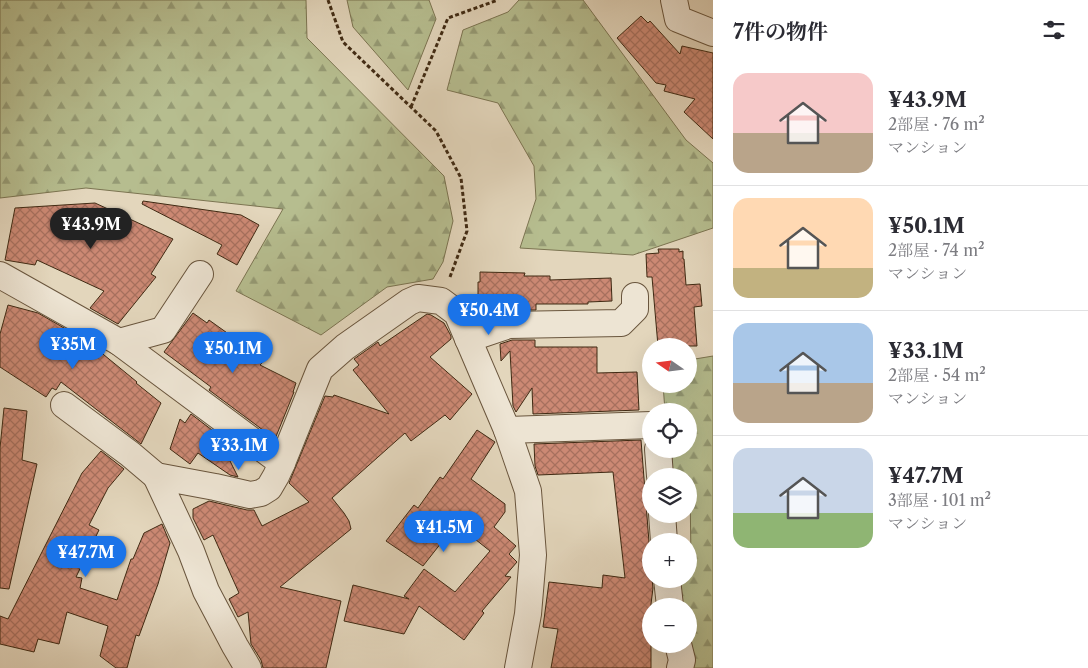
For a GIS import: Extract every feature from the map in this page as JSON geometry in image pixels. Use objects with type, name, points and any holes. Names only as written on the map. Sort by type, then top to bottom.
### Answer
[{"type":"street","points":[[674,0],[678,19],[713,33]]},
{"type":"street","points":[[119,342],[163,330],[200,274]]},
{"type":"street","points":[[0,275],[119,342],[282,463]]},
{"type":"street","points":[[468,339],[509,325],[621,323],[636,309],[635,296]]},
{"type":"street","points":[[156,476],[215,487],[250,496],[270,488],[320,369],[345,347],[410,302],[418,298],[441,301],[457,314],[507,430],[528,491],[533,555],[528,614],[518,668]]},
{"type":"street","points":[[64,406],[130,454],[156,476],[191,551],[206,591],[248,668]]},
{"type":"street","points":[[507,430],[642,425]]},
{"type":"street","points":[[680,653],[682,660],[680,668]]},
{"type":"path","points":[[328,0],[343,42],[436,131],[460,178],[467,231],[441,301]]},
{"type":"path","points":[[411,107],[448,18],[498,0]]},
{"type":"green space","points":[[0,0],[306,0],[307,38],[444,176],[453,221],[443,262],[433,279],[387,287],[321,335],[236,291],[283,209],[86,188],[0,198]]},
{"type":"green space","points":[[347,0],[429,0],[436,19],[408,90],[353,27]]},
{"type":"green space","points":[[519,0],[583,0],[686,140],[713,163],[713,228],[633,255],[520,248],[536,199],[534,166],[498,103],[447,90],[463,30],[508,12]]},
{"type":"green space","points":[[713,356],[713,668],[688,668],[691,653],[697,653],[697,598],[680,598],[677,588],[697,588],[697,533],[691,533],[690,523],[697,523],[697,468],[668,468],[668,458],[697,458],[697,403],[664,403],[664,393],[698,392],[698,358]]},
{"type":"building","points":[[641,16],[648,23],[650,21],[680,54],[682,46],[713,53],[713,139],[684,112],[695,99],[664,91],[666,85],[656,83],[617,38]]},
{"type":"building","points":[[143,201],[241,215],[259,225],[237,265],[217,254],[222,245],[142,204]]},
{"type":"building","points":[[95,203],[173,239],[151,274],[156,277],[118,324],[90,308],[104,291],[37,260],[35,265],[5,260],[15,208]]},
{"type":"building","points":[[658,249],[679,249],[679,252],[683,251],[686,285],[700,284],[702,306],[694,307],[696,338],[657,338],[652,277],[647,277],[646,254],[659,253]]},
{"type":"building","points":[[480,272],[525,273],[524,276],[550,276],[550,280],[611,278],[612,301],[588,302],[588,304],[536,304],[536,310],[500,312],[499,295],[478,314],[478,282],[480,282]]},
{"type":"building","points":[[8,305],[38,313],[99,348],[98,350],[161,403],[141,444],[61,382],[56,390],[52,388],[46,397],[0,367],[0,334]]},
{"type":"building","points":[[193,313],[207,323],[209,320],[230,335],[228,338],[263,362],[260,365],[296,383],[275,439],[209,390],[211,387],[164,352]]},
{"type":"building","points":[[427,314],[444,323],[451,336],[451,339],[430,357],[472,394],[450,420],[445,415],[411,441],[405,433],[332,498],[349,521],[351,529],[280,587],[341,601],[326,668],[263,668],[261,660],[251,644],[248,612],[238,617],[229,599],[239,593],[213,535],[204,540],[193,518],[193,509],[209,501],[254,510],[262,526],[309,502],[289,483],[325,396],[333,397],[334,395],[389,414],[353,370],[359,365],[354,359],[378,342],[380,346]]},
{"type":"building","points":[[512,340],[535,340],[535,347],[597,347],[597,373],[637,372],[639,410],[533,414],[532,388],[516,412],[513,406],[510,351],[501,361],[500,344]]},
{"type":"building","points":[[4,408],[27,411],[22,460],[37,464],[9,589],[0,588],[0,448]]},
{"type":"building","points":[[191,414],[216,433],[238,477],[230,475],[198,453],[190,464],[170,449],[180,419],[185,423]]},
{"type":"building","points":[[477,430],[495,442],[471,479],[505,504],[505,512],[494,527],[516,546],[509,554],[517,562],[505,576],[511,577],[482,611],[484,613],[464,640],[419,606],[404,634],[344,621],[353,585],[409,599],[404,596],[424,569],[455,592],[490,551],[456,524],[423,566],[386,541],[414,505],[418,508],[440,477],[443,479]]},
{"type":"building","points":[[641,440],[643,468],[642,523],[648,523],[648,533],[642,533],[642,588],[653,588],[652,598],[642,598],[642,653],[651,653],[651,668],[551,668],[558,629],[543,627],[549,582],[602,588],[603,575],[625,578],[613,472],[538,475],[535,466],[534,444]]},
{"type":"building","points":[[101,451],[124,469],[108,488],[89,525],[99,530],[76,577],[82,578],[80,588],[117,600],[131,559],[133,559],[144,533],[162,524],[170,543],[158,584],[139,636],[136,635],[127,668],[116,668],[100,656],[108,626],[67,612],[59,644],[38,639],[34,652],[0,644],[0,616],[8,619],[82,473]]}]
